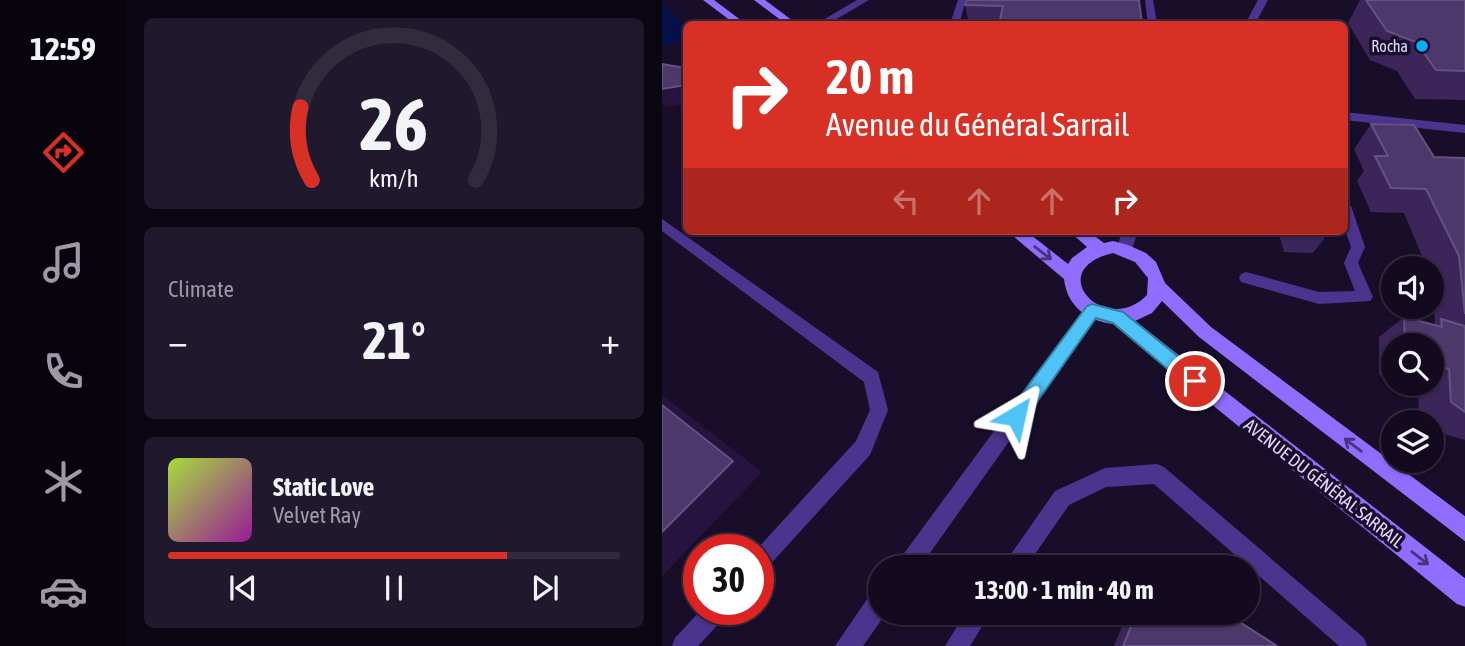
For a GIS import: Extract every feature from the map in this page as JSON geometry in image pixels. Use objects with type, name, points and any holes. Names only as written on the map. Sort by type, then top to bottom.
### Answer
[{"type":"main road","points":[[708,0],[737,21]]},
{"type":"main road","points":[[759,0],[788,21]]},
{"type":"main road","points":[[1020,235],[1071,275]]},
{"type":"main road","points":[[1083,235],[1100,247]]},
{"type":"main road","points":[[1100,247],[1125,248],[1146,259],[1157,276],[1158,286],[1154,298],[1146,308],[1117,317],[1092,311],[1074,295],[1071,275],[1081,257],[1100,247]]},
{"type":"main road","points":[[1158,286],[1205,332],[1465,531]]},
{"type":"main road","name":"AVENUE DU GÉNÉRAL SARRAIL","points":[[1117,317],[1465,595]]},
{"type":"street","points":[[826,21],[864,0]]},
{"type":"street","points":[[1252,21],[1263,0]]},
{"type":"street","points":[[1348,116],[1465,129]]},
{"type":"street","points":[[1125,248],[1129,235]]},
{"type":"street","points":[[915,555],[1092,311]]},
{"type":"street","points":[[848,646],[868,619]]},
{"type":"lane","points":[[955,21],[962,0]]},
{"type":"lane","points":[[1149,0],[1152,21]]},
{"type":"lane","points":[[1246,278],[1319,298],[1366,297],[1351,263],[1358,247],[1348,218]]},
{"type":"lane","points":[[662,224],[872,378],[879,410],[863,448],[774,545]]},
{"type":"lane","points":[[1022,555],[1062,498],[1105,478],[1157,474],[1251,555]]},
{"type":"lane","points":[[1260,563],[1356,646]]},
{"type":"lane","points":[[683,646],[702,625]]},
{"type":"lane","points":[[957,646],[971,625]]},
{"type":"shaded area","points":[[662,4],[683,23],[683,36],[672,45],[662,46]]},
{"type":"building","points":[[967,0],[1139,0],[1142,21],[1000,21],[1003,6],[965,5]]},
{"type":"building","points":[[1366,0],[1465,0],[1465,71],[1436,70],[1416,42],[1387,31]]},
{"type":"building","points":[[662,64],[683,68],[683,86],[662,89]]},
{"type":"building","points":[[1371,124],[1414,125],[1434,157],[1465,158],[1465,314],[1459,256],[1426,189],[1391,188],[1375,156],[1388,156]]},
{"type":"building","points":[[1404,319],[1442,327],[1441,319],[1465,326],[1465,412],[1451,402],[1449,369],[1444,368],[1444,333],[1405,333]]},
{"type":"building","points":[[662,405],[733,461],[662,532]]},
{"type":"building","points":[[1132,625],[1244,625],[1277,646],[1123,646]]},
{"type":"place","name":"Rocha","points":[[1422,46]]},
{"type":"route","points":[[1016,416],[1092,311],[1117,317],[1195,381]]}]
